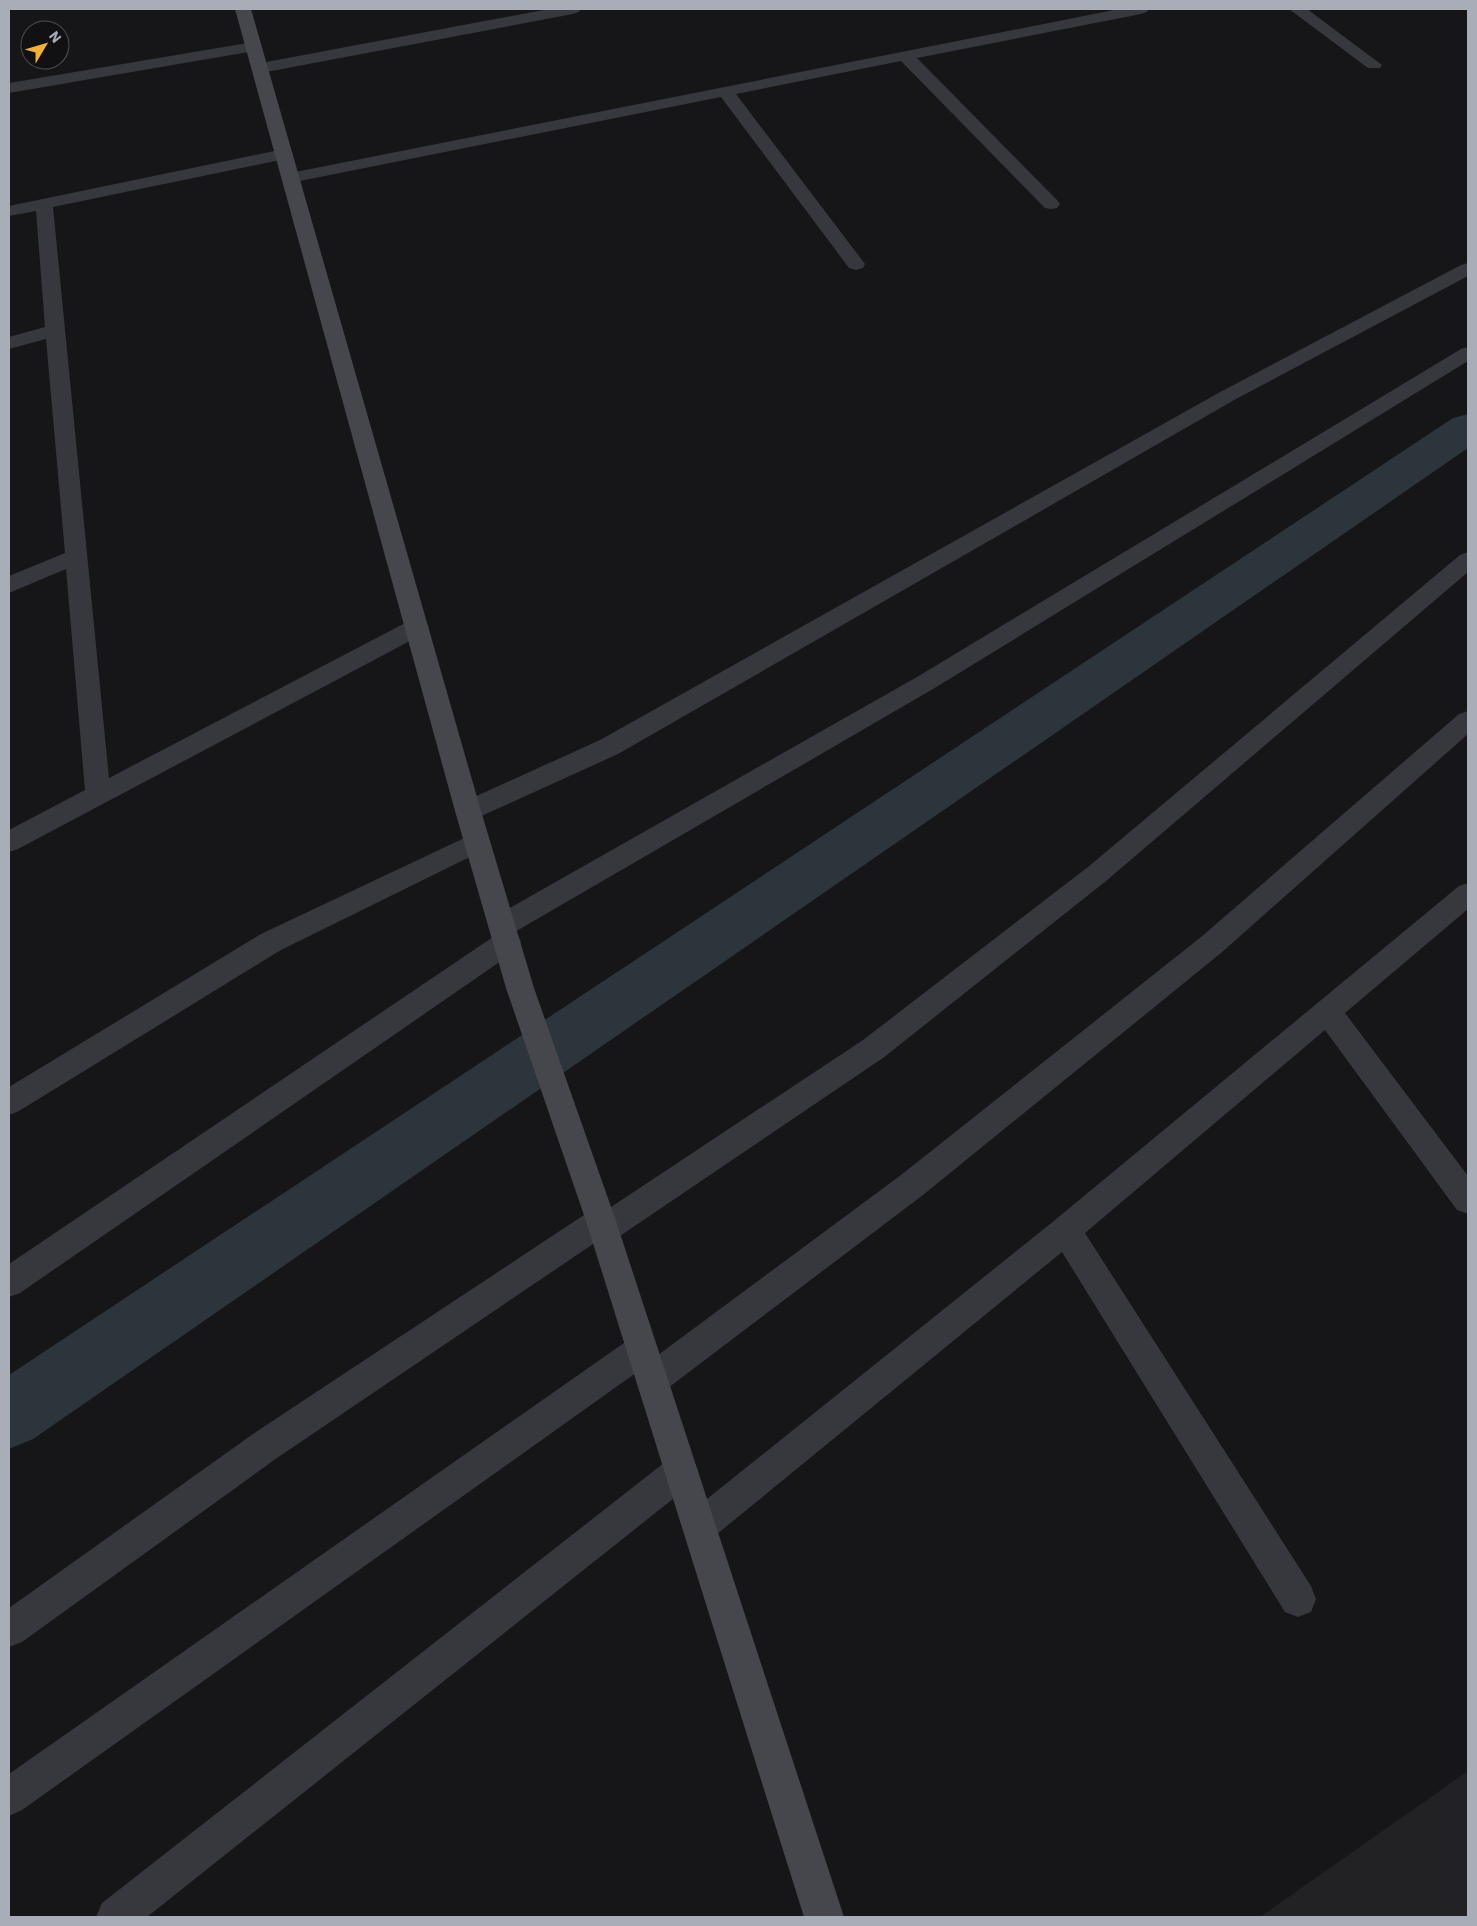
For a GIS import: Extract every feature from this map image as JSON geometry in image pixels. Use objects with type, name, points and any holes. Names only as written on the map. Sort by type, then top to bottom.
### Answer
[{"type":"street","points":[[243,9],[468,811],[520,988],[602,1225],[824,1917]]},
{"type":"street","points":[[478,9],[485,25]]},
{"type":"street","points":[[261,68],[573,9]]},
{"type":"street","points":[[290,178],[1141,9]]},
{"type":"street","points":[[1297,9],[1374,65]]},
{"type":"street","points":[[9,88],[254,47]]},
{"type":"street","points":[[905,56],[1051,204]]},
{"type":"street","points":[[725,91],[856,264]]},
{"type":"street","points":[[9,211],[284,154]]},
{"type":"street","points":[[44,204],[98,794]]},
{"type":"street","points":[[468,811],[609,748],[1229,394],[1468,269]]},
{"type":"street","points":[[9,343],[56,330]]},
{"type":"street","points":[[9,1282],[504,934],[1468,353]]},
{"type":"street","points":[[9,585],[77,556]]},
{"type":"street","points":[[9,1629],[265,1446],[872,1048],[1097,874],[1468,560]]},
{"type":"street","points":[[9,842],[417,628]]},
{"type":"street","points":[[9,1797],[912,1185],[1211,946],[1468,720]]},
{"type":"street","points":[[9,1102],[271,942],[477,842]]},
{"type":"street","points":[[699,1527],[1066,1230],[1468,894]]},
{"type":"street","points":[[1327,1011],[1468,1200]]},
{"type":"street","points":[[1066,1230],[1298,1599]]},
{"type":"street","points":[[116,1917],[681,1471]]},
{"type":"shaded area","points":[[1468,1771],[1468,1917],[1260,1917]]},
{"type":"waterway","points":[[9,1415],[1468,428]]}]
